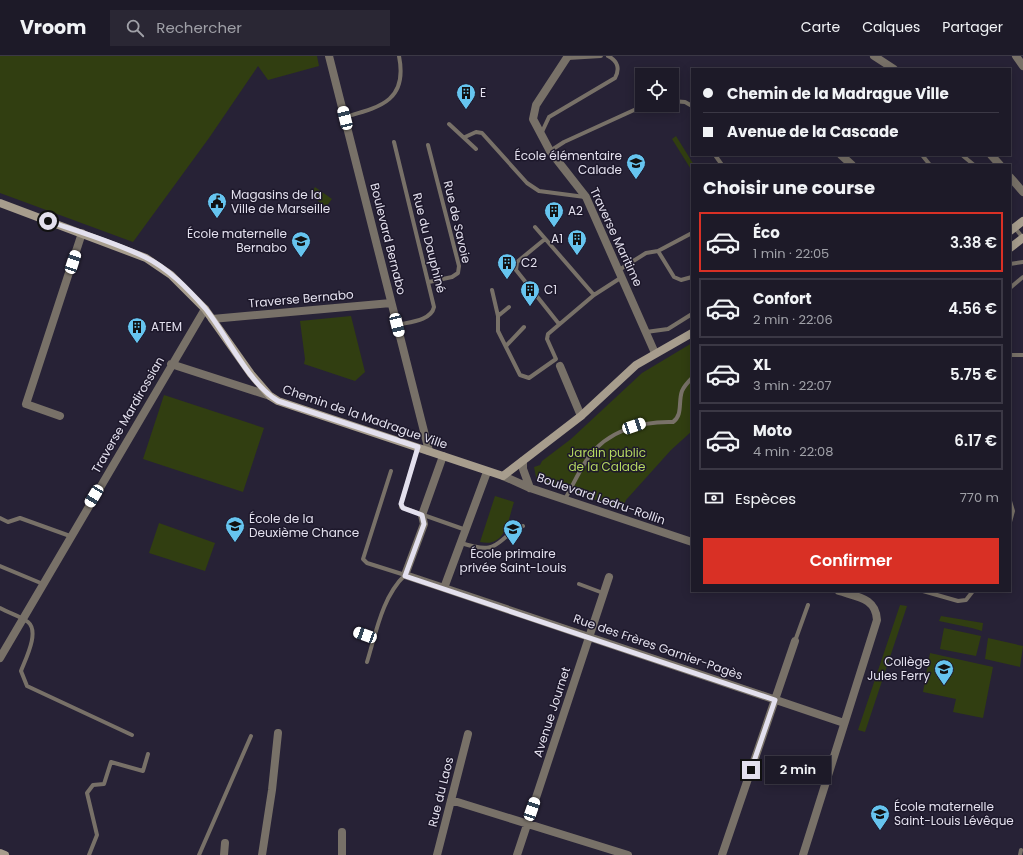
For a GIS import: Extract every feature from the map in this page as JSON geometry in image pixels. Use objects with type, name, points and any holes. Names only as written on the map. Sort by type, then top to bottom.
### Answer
[{"type":"street","name":"Boulevard Bernabo","points":[[329,56],[429,451]]},
{"type":"street","points":[[874,56],[892,68]]},
{"type":"street","points":[[1016,56],[1023,66]]},
{"type":"street","name":"Traverse Maritime","points":[[568,57],[533,112],[533,119],[540,135],[550,151],[586,197],[655,352]]},
{"type":"street","points":[[842,156],[851,164]]},
{"type":"street","points":[[992,156],[999,164]]},
{"type":"street","points":[[1011,178],[1023,192]]},
{"type":"street","name":"Chemin de la Madrague Ville","points":[[0,203],[146,258],[171,274],[205,309],[251,374],[270,396],[278,401],[418,447],[487,472],[503,476]]},
{"type":"street","points":[[1012,230],[1023,221]]},
{"type":"street","points":[[60,416],[26,404],[82,233]]},
{"type":"street","points":[[1011,247],[1023,238]]},
{"type":"street","name":"Traverse Bernabo","points":[[212,319],[391,303]]},
{"type":"street","name":"Traverse Mardirossian","points":[[0,658],[70,536],[205,309]]},
{"type":"street","points":[[503,476],[581,416],[636,365],[655,352],[691,334]]},
{"type":"street","points":[[558,363],[581,416]]},
{"type":"street","points":[[172,364],[270,396]]},
{"type":"street","points":[[405,576],[424,524],[422,515],[442,456]]},
{"type":"street","points":[[523,461],[523,469],[530,488]]},
{"type":"street","points":[[444,588],[467,530],[487,472]]},
{"type":"street","name":"Boulevard Ledru-Rollin","points":[[503,476],[530,488],[691,542]]},
{"type":"street","name":"Rue des Frères Garnier-Pagès","points":[[405,576],[464,594],[844,723]]},
{"type":"street","name":"Avenue Journet","points":[[516,855],[528,823],[609,577]]},
{"type":"street","points":[[803,855],[877,620],[874,607],[870,602],[843,592]]},
{"type":"street","points":[[722,855],[795,641]]},
{"type":"street","points":[[262,855],[272,790],[278,733]]},
{"type":"street","name":"Rue du Laos","points":[[437,855],[468,734]]},
{"type":"street","points":[[451,800],[628,855]]},
{"type":"street","points":[[342,832],[342,855]]},
{"type":"street","points":[[224,855],[225,843]]},
{"type":"street","points":[[0,853],[5,855]]},
{"type":"lane","points":[[345,118],[381,106],[389,100],[401,80],[399,56]]},
{"type":"lane","points":[[568,57],[601,56]]},
{"type":"lane","points":[[540,135],[549,117],[615,78],[619,72],[618,64],[614,58],[608,56]]},
{"type":"lane","points":[[679,102],[685,102],[691,105]]},
{"type":"lane","points":[[550,151],[564,142],[635,110]]},
{"type":"lane","points":[[449,124],[465,136],[476,149]]},
{"type":"lane","points":[[465,136],[476,132],[482,133],[526,183],[539,191],[586,197]]},
{"type":"lane","name":"Rue du Dauphiné","points":[[394,142],[434,307],[433,311],[421,319],[397,325]]},
{"type":"lane","name":"Rue de Savoie","points":[[428,145],[459,266],[458,273],[452,277],[429,282]]},
{"type":"lane","points":[[923,156],[929,164]]},
{"type":"lane","points":[[963,156],[973,164]]},
{"type":"lane","points":[[535,227],[594,295]]},
{"type":"lane","points":[[1012,230],[1023,238]]},
{"type":"lane","points":[[492,290],[498,316],[498,330],[520,375],[529,378],[558,363],[547,339],[548,334],[559,324],[646,253],[658,251],[691,234]]},
{"type":"lane","points":[[545,239],[517,262],[515,266],[516,270],[559,324]]},
{"type":"lane","points":[[658,251],[674,277],[681,280],[691,277]]},
{"type":"lane","points":[[1011,264],[1023,262]]},
{"type":"lane","points":[[1011,287],[1023,277]]},
{"type":"lane","points":[[498,316],[509,307]]},
{"type":"lane","points":[[646,332],[668,329],[691,315]]},
{"type":"lane","points":[[506,346],[524,327]]},
{"type":"lane","points":[[1011,355],[1023,355]]},
{"type":"lane","points":[[565,499],[588,457],[610,437],[642,424],[673,422],[677,419],[681,393],[684,386],[691,379]]},
{"type":"lane","points":[[418,447],[401,504],[403,508],[467,530]]},
{"type":"lane","points":[[367,662],[389,596],[395,585],[405,576],[367,563],[363,559],[391,471]]},
{"type":"lane","points":[[1011,504],[1013,511],[1011,518]]},
{"type":"lane","points":[[0,518],[8,522],[20,518],[70,536]]},
{"type":"lane","points":[[461,543],[478,548],[491,548],[499,544],[515,530],[523,526]]},
{"type":"lane","points":[[0,566],[43,584]]},
{"type":"lane","points":[[579,584],[603,593]]},
{"type":"lane","points":[[926,592],[958,601],[966,600],[973,592]]},
{"type":"lane","points":[[795,641],[808,605]]},
{"type":"lane","points":[[0,608],[29,623],[33,630],[30,647],[21,671],[27,686],[132,735]]},
{"type":"lane","points":[[356,632],[375,638]]},
{"type":"lane","points":[[199,855],[251,736]]},
{"type":"lane","points":[[89,855],[97,836],[87,793],[93,785],[104,784],[111,762],[143,770],[148,754]]},
{"type":"green space","points":[[0,56],[317,56],[319,66],[268,80],[258,66],[209,138],[133,242],[0,193]]},
{"type":"green space","points":[[676,136],[693,164],[691,164],[691,169],[672,139]]},
{"type":"green space","points":[[315,187],[332,199],[326,207],[310,195]]},
{"type":"green space","points":[[351,316],[365,372],[355,381],[304,364],[305,359],[300,321]]},
{"type":"green space","name":"Jardin public de la Calade","points":[[691,344],[691,432],[671,450],[626,500],[622,509],[541,481],[537,482],[534,467],[540,465],[542,461],[571,439],[642,373]]},
{"type":"green space","points":[[164,395],[264,428],[243,492],[143,459]]},
{"type":"green space","points":[[495,496],[514,502],[507,524],[501,537],[495,541],[489,543],[480,542]]},
{"type":"green space","points":[[159,523],[215,543],[205,571],[149,553]]},
{"type":"green space","points":[[900,605],[907,606],[865,732],[858,730]]},
{"type":"green space","points":[[941,616],[983,623],[982,631],[939,621]]},
{"type":"green space","points":[[944,628],[981,636],[976,656],[940,649]]},
{"type":"green space","points":[[988,638],[1023,646],[1020,667],[985,659]]},
{"type":"green space","points":[[930,653],[993,667],[983,718],[953,712],[956,699],[923,692]]},
{"type":"place","name":"E","points":[[466,110]]},
{"type":"place","name":"École élémentaire Calade","points":[[636,180]]},
{"type":"place","name":"Magasins de la Ville de Marseille","points":[[217,219]]},
{"type":"place","name":"A2","points":[[554,228]]},
{"type":"place","name":"A1","points":[[577,256]]},
{"type":"place","name":"École maternelle Bernabo","points":[[301,258]]},
{"type":"place","name":"C2","points":[[507,280]]},
{"type":"place","name":"C1","points":[[530,307]]},
{"type":"place","name":"ATEM","points":[[137,344]]},
{"type":"place","name":"École de la Deuxième Chance","points":[[235,543]]},
{"type":"place","name":"École primaire privée Saint-Louis","points":[[513,546]]},
{"type":"place","name":"Collège Jules Ferry","points":[[944,686]]},
{"type":"place","name":"École maternelle Saint-Louis Lévêque","points":[[880,831]]},
{"type":"route","points":[[48,221],[146,258],[171,274],[205,309],[251,374],[270,396],[278,401],[418,447],[401,507],[422,515],[424,524],[405,576],[775,700],[751,770]]}]
